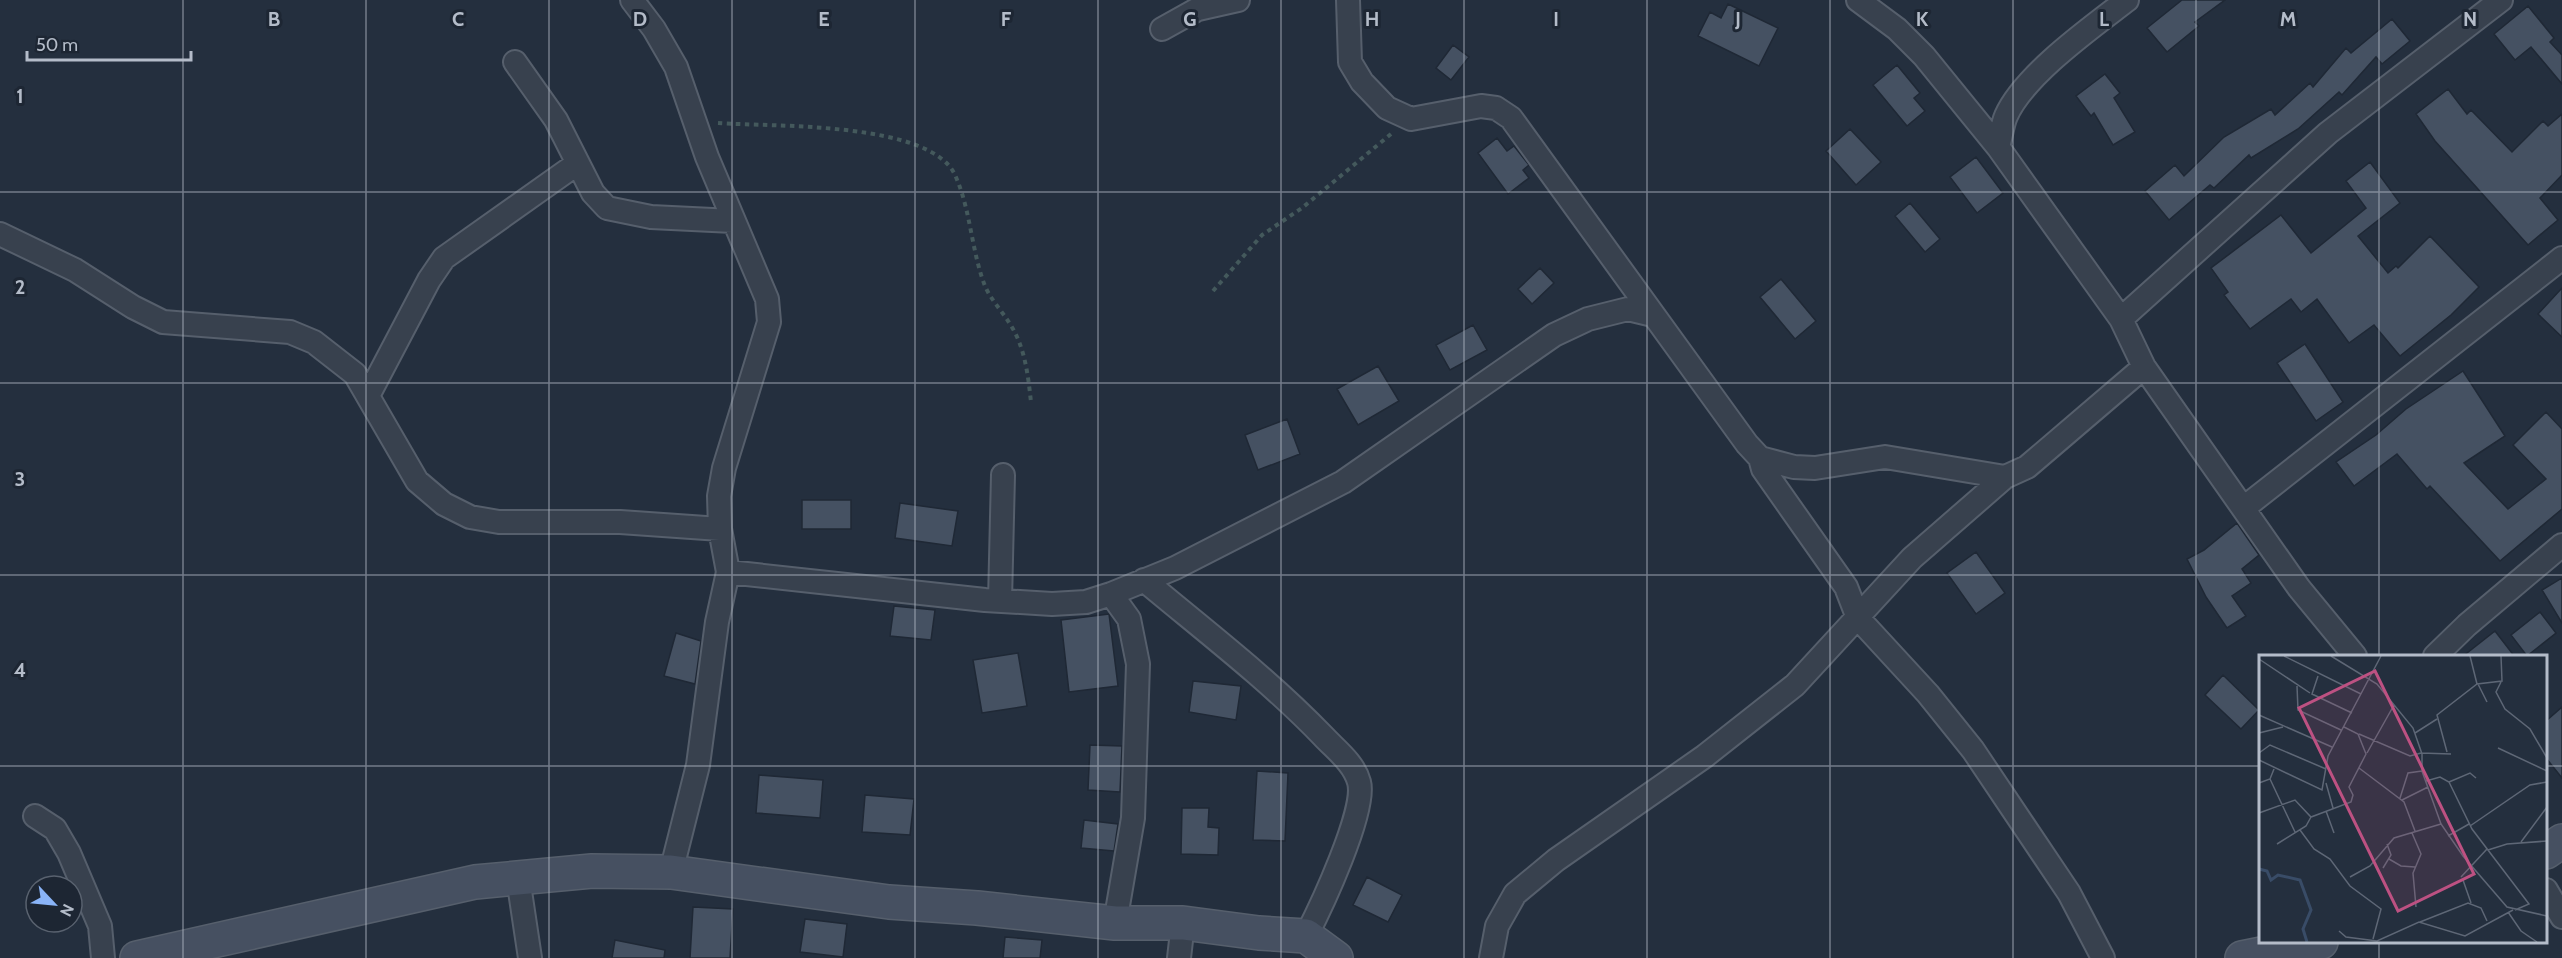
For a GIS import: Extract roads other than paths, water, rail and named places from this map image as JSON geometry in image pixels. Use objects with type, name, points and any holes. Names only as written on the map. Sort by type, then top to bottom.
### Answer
[{"type":"street","points":[[632,0],[654,29],[676,67],[733,221],[767,300],[769,322],[724,468],[719,496],[720,529],[728,572],[717,621],[698,765],[671,872]]},
{"type":"street","points":[[1162,29],[1198,9],[1238,0]]},
{"type":"street","points":[[1348,0],[1350,62],[1362,82],[1387,108],[1411,119],[1481,106],[1496,108],[1511,118],[1653,315],[1760,458],[1763,469],[1846,587],[1858,618],[1928,694],[1973,750],[2069,893],[2103,958]]},
{"type":"street","points":[[1858,0],[1897,29],[1924,56],[1998,147],[2121,320],[2144,367],[2245,507],[2299,588],[2353,655]]},
{"type":"street","points":[[1998,147],[2006,116],[2021,93],[2067,47],[2127,0]]},
{"type":"street","points":[[2121,320],[2328,134],[2501,0]]},
{"type":"street","points":[[515,62],[556,120],[592,193],[607,208],[651,217],[733,221]]},
{"type":"street","points":[[369,394],[429,280],[444,258],[578,163]]},
{"type":"street","points":[[0,234],[75,270],[133,307],[164,322],[290,332],[314,342],[355,374],[369,394],[392,441],[417,482],[444,504],[470,517],[499,522],[620,522],[720,529]]},
{"type":"street","points":[[2245,507],[2562,258]]},
{"type":"street","points":[[728,572],[1000,601],[1052,604],[1086,602],[1144,580],[1343,482],[1554,335],[1588,319],[1628,309],[1653,315]]},
{"type":"street","points":[[1491,958],[1497,926],[1515,894],[1556,860],[1747,724],[1795,685],[1912,558],[2005,477],[2027,467],[2144,367]]},
{"type":"street","points":[[1760,458],[1794,467],[1815,468],[1885,457],[2005,477]]},
{"type":"street","points":[[1000,601],[1002,475]]},
{"type":"street","points":[[2437,655],[2467,625],[2562,545]]},
{"type":"street","points":[[1144,580],[1291,703],[1351,765],[1360,784],[1346,846],[1319,912],[1306,936]]},
{"type":"street","points":[[1111,594],[1129,619],[1138,664],[1133,818],[1115,923]]},
{"type":"street","points":[[34,816],[55,829],[69,853],[100,926],[103,958]]},
{"type":"street","points":[[2547,851],[2562,841]]},
{"type":"street","points":[[137,958],[475,882],[592,872],[671,872],[889,902],[977,908],[1115,923],[1183,923],[1259,933],[1306,936],[1336,958]]},
{"type":"street","points":[[518,878],[530,958]]},
{"type":"street","points":[[2547,892],[2562,916]]},
{"type":"street","points":[[1179,958],[1183,923]]},
{"type":"street","points":[[2242,958],[2315,943]]}]
